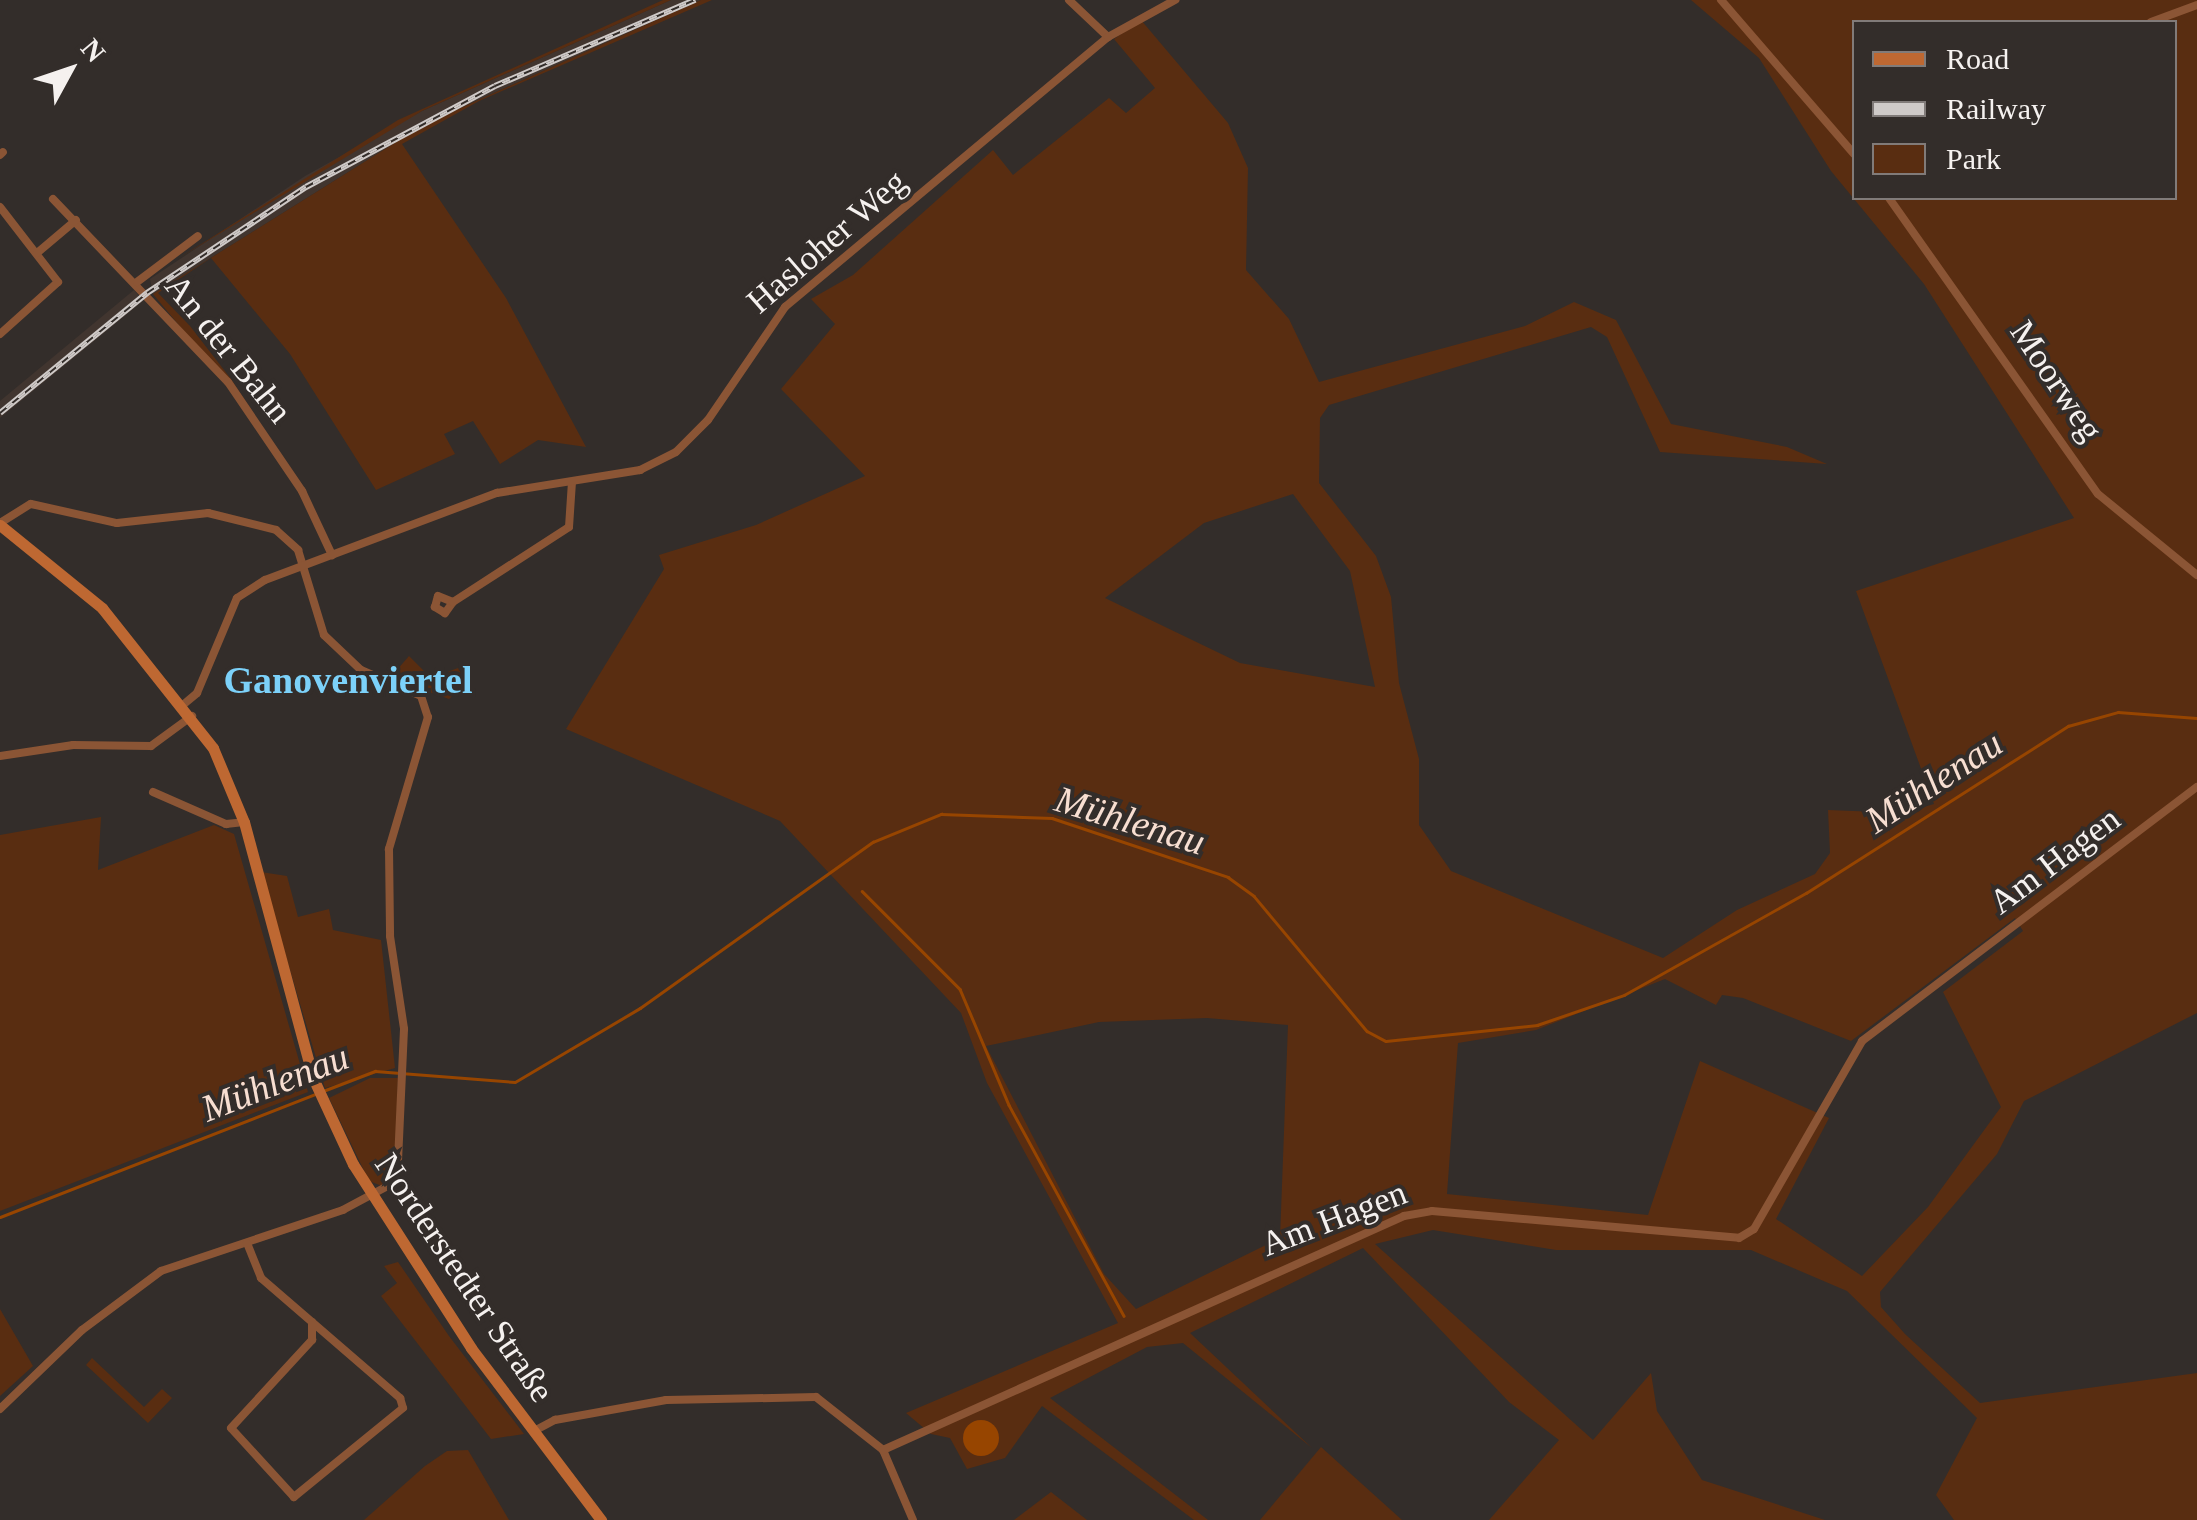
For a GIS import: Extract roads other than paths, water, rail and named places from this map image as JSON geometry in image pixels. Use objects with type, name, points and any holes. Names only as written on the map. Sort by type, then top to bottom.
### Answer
[{"type":"main road","name":"Norderstedter Straße","points":[[0,524],[102,608],[192,716],[244,822],[323,1104],[373,1198],[534,1431],[601,1520]]},
{"type":"street","points":[[1069,0],[1108,37]]},
{"type":"street","name":"Hasloher Weg","points":[[184,704],[197,693],[237,598],[302,564],[497,493],[640,470],[676,452],[708,420],[785,308],[1108,37],[1176,0]]},
{"type":"street","points":[[1721,0],[1850,140]]},
{"type":"street","points":[[2156,20],[2197,4]]},
{"type":"street","name":"An der Bahn","points":[[53,199],[137,282],[228,382],[302,491],[332,555]]},
{"type":"street","name":"Moorweg","points":[[1891,200],[1991,331],[2098,494],[2197,575]]},
{"type":"street","points":[[0,207],[58,286],[0,334]]},
{"type":"street","points":[[37,253],[76,220]]},
{"type":"street","points":[[137,282],[198,236]]},
{"type":"street","points":[[453,602],[569,527],[572,482]]},
{"type":"street","points":[[0,524],[31,504],[117,523],[208,513],[276,530],[302,564],[313,613],[342,657],[427,705],[389,849],[404,1064],[400,1176],[373,1198],[195,1256],[126,1294],[0,1409]]},
{"type":"street","points":[[0,756],[73,745],[151,746],[192,716]]},
{"type":"street","name":"Am Hagen","points":[[884,1450],[1404,1216],[1432,1211],[1740,1238],[1754,1229],[1862,1041],[2197,788]]},
{"type":"street","points":[[153,792],[226,824],[244,822]]},
{"type":"street","points":[[247,1242],[261,1278],[312,1322],[403,1408],[294,1497],[231,1428],[312,1340],[312,1322]]},
{"type":"street","points":[[534,1431],[610,1408],[790,1393],[840,1410],[884,1450],[913,1520]]},
{"type":"waterway","name":"Mühlenau","points":[[323,1091],[375,1071],[515,1082],[640,1008],[873,842],[941,814],[1052,818],[1228,877],[1254,896],[1367,1031],[1386,1041],[1537,1025],[1624,995],[1806,893],[2068,726],[2118,712],[2197,718]]},
{"type":"waterway","points":[[862,891],[960,989],[1009,1105],[1124,1316]]},
{"type":"waterway","name":"Mühlenau","points":[[0,1217],[316,1094]]},
{"type":"railway","points":[[0,413],[147,293],[306,187],[495,86],[695,0]]},
{"type":"district","name":"Ganovenviertel","points":[[348,681]]}]
